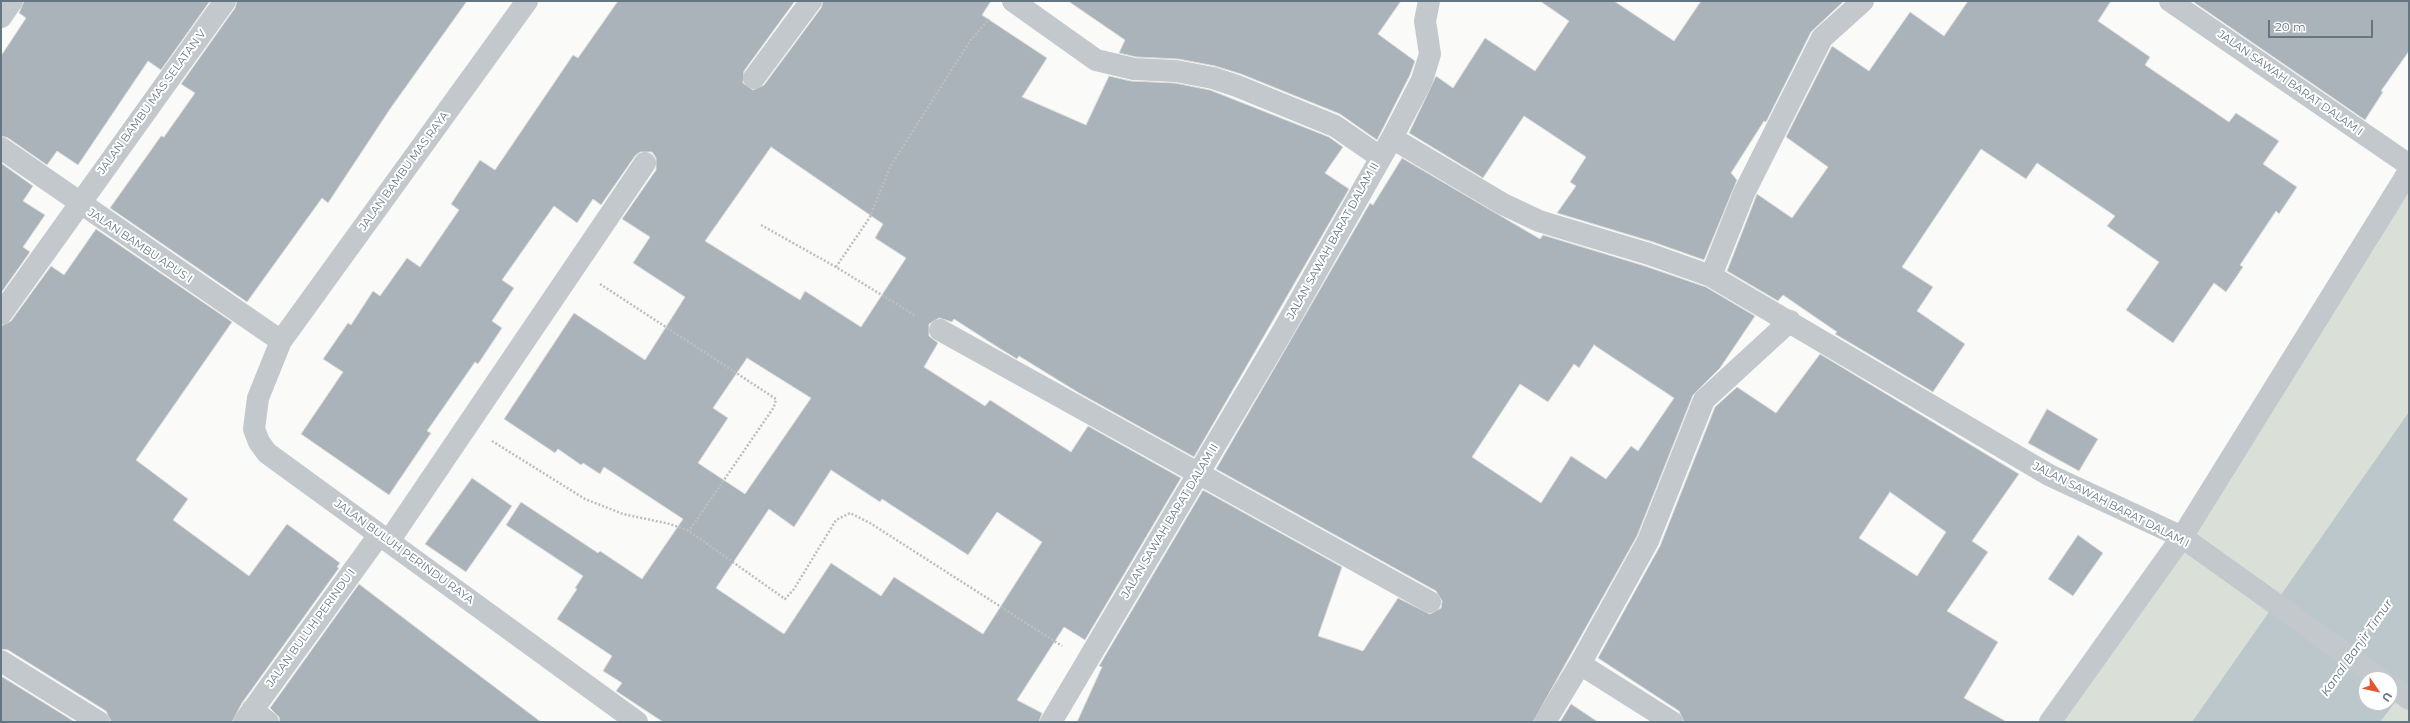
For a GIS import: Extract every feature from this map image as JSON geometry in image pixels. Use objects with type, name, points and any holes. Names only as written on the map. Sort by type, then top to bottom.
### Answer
[{"type":"street","points":[[1,17],[12,1]]},
{"type":"street","name":"JALAN BAMBU MAS SELATAN V","points":[[1,314],[78,203],[225,1]]},
{"type":"street","name":"JALAN BAMBU MAS RAYA","points":[[281,341],[527,1]]},
{"type":"street","points":[[754,78],[811,1]]},
{"type":"street","points":[[1014,1],[1096,60],[1134,69],[1176,72],[1213,78],[1237,86],[1336,126],[1380,157]]},
{"type":"street","name":"JALAN SAWAH BARAT DALAM II","points":[[1051,722],[1281,334],[1392,138],[1422,80],[1430,54],[1425,21],[1429,1]]},
{"type":"street","points":[[1711,276],[1744,193],[1822,38],[1863,1]]},
{"type":"street","name":"JALAN SAWAH BARAT DALAM I","points":[[2170,1],[2409,165]]},
{"type":"street","points":[[1392,138],[1504,204],[1539,221],[1649,254],[1711,276],[1790,322],[1704,400],[1648,540],[1580,664],[1545,722]]},
{"type":"street","name":"JALAN BAMBU APUS I","points":[[1,148],[78,203],[281,341]]},
{"type":"street","name":"JALAN BULUH PERINDU I","points":[[255,718],[384,538],[468,425],[645,163]]},
{"type":"street","points":[[2050,722],[2182,537],[2409,172]]},
{"type":"street","name":"JALAN SAWAH BARAT DALAM I","points":[[1790,322],[2049,475],[2182,537],[2370,671]]},
{"type":"street","points":[[940,330],[1430,602]]},
{"type":"street","name":"JALAN BULUH PERINDU RAYA","points":[[281,341],[258,398],[254,429],[259,442],[267,454],[637,722]]},
{"type":"street","points":[[1,661],[99,722]]},
{"type":"street","points":[[1580,664],[1672,722]]},
{"type":"street","points":[[2398,691],[2409,699]]},
{"type":"path","points":[[836,267],[870,217],[890,167],[970,42],[991,16],[1014,1]]},
{"type":"path","points":[[761,225],[836,267],[940,330]]},
{"type":"path","points":[[575,268],[776,399],[774,407],[689,531]]},
{"type":"path","points":[[468,425],[585,499],[623,514],[670,524],[689,531],[785,598],[794,589],[836,520],[850,513],[870,523],[1086,662]]},
{"type":"shaded area","points":[[2409,171],[2409,722],[2050,722]]},
{"type":"water","name":"Kanal Banjir Timur","points":[[2409,412],[2409,684],[2398,698],[2398,671],[2358,671],[2358,711],[2388,711],[2380,722],[2192,722]]},
{"type":"building","points":[[24,1],[210,1],[161,70],[148,61],[78,165],[57,151],[47,165],[8,138],[1,136],[1,56],[26,18],[19,13]]},
{"type":"building","points":[[237,1],[467,1],[390,109],[328,203],[322,198],[247,302],[110,208],[161,136],[164,137],[195,93],[181,84],[235,8]]},
{"type":"building","points":[[618,1],[795,1],[744,71],[743,83],[753,90],[764,85],[821,8],[823,1],[991,1],[982,15],[1047,58],[1022,97],[1086,125],[1109,76],[1131,81],[1175,83],[1210,90],[1329,137],[1343,147],[1325,173],[1349,189],[1194,457],[1079,393],[1019,356],[1017,359],[954,319],[952,322],[939,318],[929,324],[929,336],[938,343],[924,367],[985,406],[990,400],[1071,452],[1088,426],[1181,478],[1085,640],[1064,627],[1017,700],[1042,713],[1039,722],[663,722],[616,691],[622,683],[603,671],[612,656],[557,619],[577,589],[575,588],[583,576],[506,525],[521,502],[598,553],[600,551],[642,579],[683,519],[604,467],[600,474],[583,463],[581,465],[558,449],[555,453],[504,419],[574,313],[645,360],[685,297],[633,263],[650,237],[622,219],[656,170],[656,158],[652,152],[640,152],[635,156],[601,205],[593,199],[577,223],[554,206],[502,280],[514,288],[492,321],[502,328],[478,364],[475,362],[427,431],[431,433],[389,495],[301,434],[343,372],[323,359],[348,323],[351,325],[373,291],[380,296],[407,258],[420,267],[459,210],[451,204],[480,160],[495,170],[573,55],[578,58]],"holes":[[[771,147],[883,224],[875,238],[906,258],[861,327],[805,291],[800,300],[705,241]],[[747,358],[811,398],[745,494],[698,463],[728,418],[713,408]],[[831,470],[880,502],[882,499],[968,555],[997,512],[1042,542],[983,634],[894,577],[881,596],[831,563],[784,634],[716,588],[769,509],[794,527]]]},
{"type":"building","points":[[1068,1],[1401,1],[1378,34],[1415,61],[1410,75],[1377,140],[1340,114],[1241,74],[1215,66],[1178,59],[1136,57],[1119,53],[1125,40]]},
{"type":"building","points":[[1540,1],[1614,1],[1674,41],[1701,1],[1844,1],[1811,32],[1766,122],[1764,121],[1731,173],[1737,180],[1704,260],[1653,242],[1557,213],[1576,186],[1570,182],[1586,157],[1524,116],[1483,178],[1409,133],[1436,76],[1453,88],[1485,38],[1535,71],[1569,21]]},
{"type":"building","points":[[1968,1],[2111,1],[2098,21],[2150,57],[2145,65],[2229,122],[2236,113],[2279,141],[2263,164],[2297,187],[2279,214],[2276,211],[2240,265],[2243,267],[2226,292],[2214,283],[2173,343],[2126,310],[2159,262],[2107,226],[2115,216],[2037,163],[2026,179],[1981,149],[1902,267],[1933,287],[1917,311],[1965,344],[1933,392],[1835,334],[1837,332],[1783,295],[1778,301],[1727,271],[1757,194],[1792,218],[1828,167],[1786,137],[1832,46],[1869,71],[1910,12],[1944,36]]},
{"type":"building","points":[[2192,1],[2409,1],[2409,51],[2381,91],[2383,92],[2365,120]]},
{"type":"building","points":[[1402,158],[1540,239],[1543,235],[1645,266],[1706,287],[1755,316],[1720,368],[1693,395],[1637,536],[1533,722],[1077,722],[1102,667],[1099,666],[1203,490],[1342,567],[1318,636],[1363,651],[1398,598],[1430,614],[1441,608],[1442,601],[1436,591],[1216,469],[1370,203],[1373,205]],"holes":[[[1594,345],[1674,398],[1638,451],[1631,446],[1606,479],[1571,456],[1541,503],[1472,457],[1520,384],[1548,402],[1574,364],[1579,368]]]},
{"type":"building","points":[[1,163],[33,186],[23,201],[45,215],[23,247],[30,252],[1,293]]},
{"type":"building","points":[[96,229],[232,322],[136,460],[188,499],[173,520],[249,576],[287,524],[340,563],[337,567],[339,568],[242,703],[232,722],[111,722],[106,711],[8,650],[1,649],[1,326],[11,321],[51,266],[64,275]]},
{"type":"building","points":[[1820,354],[2019,474],[1972,541],[1988,552],[1947,611],[1998,642],[1964,698],[2007,722],[1684,722],[1679,711],[1598,658],[1660,546],[1715,407],[1737,387],[1776,413]],"holes":[[[1890,492],[1946,532],[1917,576],[1859,538]]]},
{"type":"building","points":[[2047,409],[2098,439],[2079,471],[2028,443]]},
{"type":"building","points":[[472,478],[512,506],[466,572],[425,544]]},
{"type":"building","points":[[2078,535],[2103,553],[2073,596],[2048,579]]},
{"type":"building","points":[[359,584],[541,722],[280,722],[279,717],[270,708]]},
{"type":"building","points":[[1,676],[75,722],[1,722]]},
{"type":"building","points":[[1571,704],[1598,722],[1560,722]]}]
